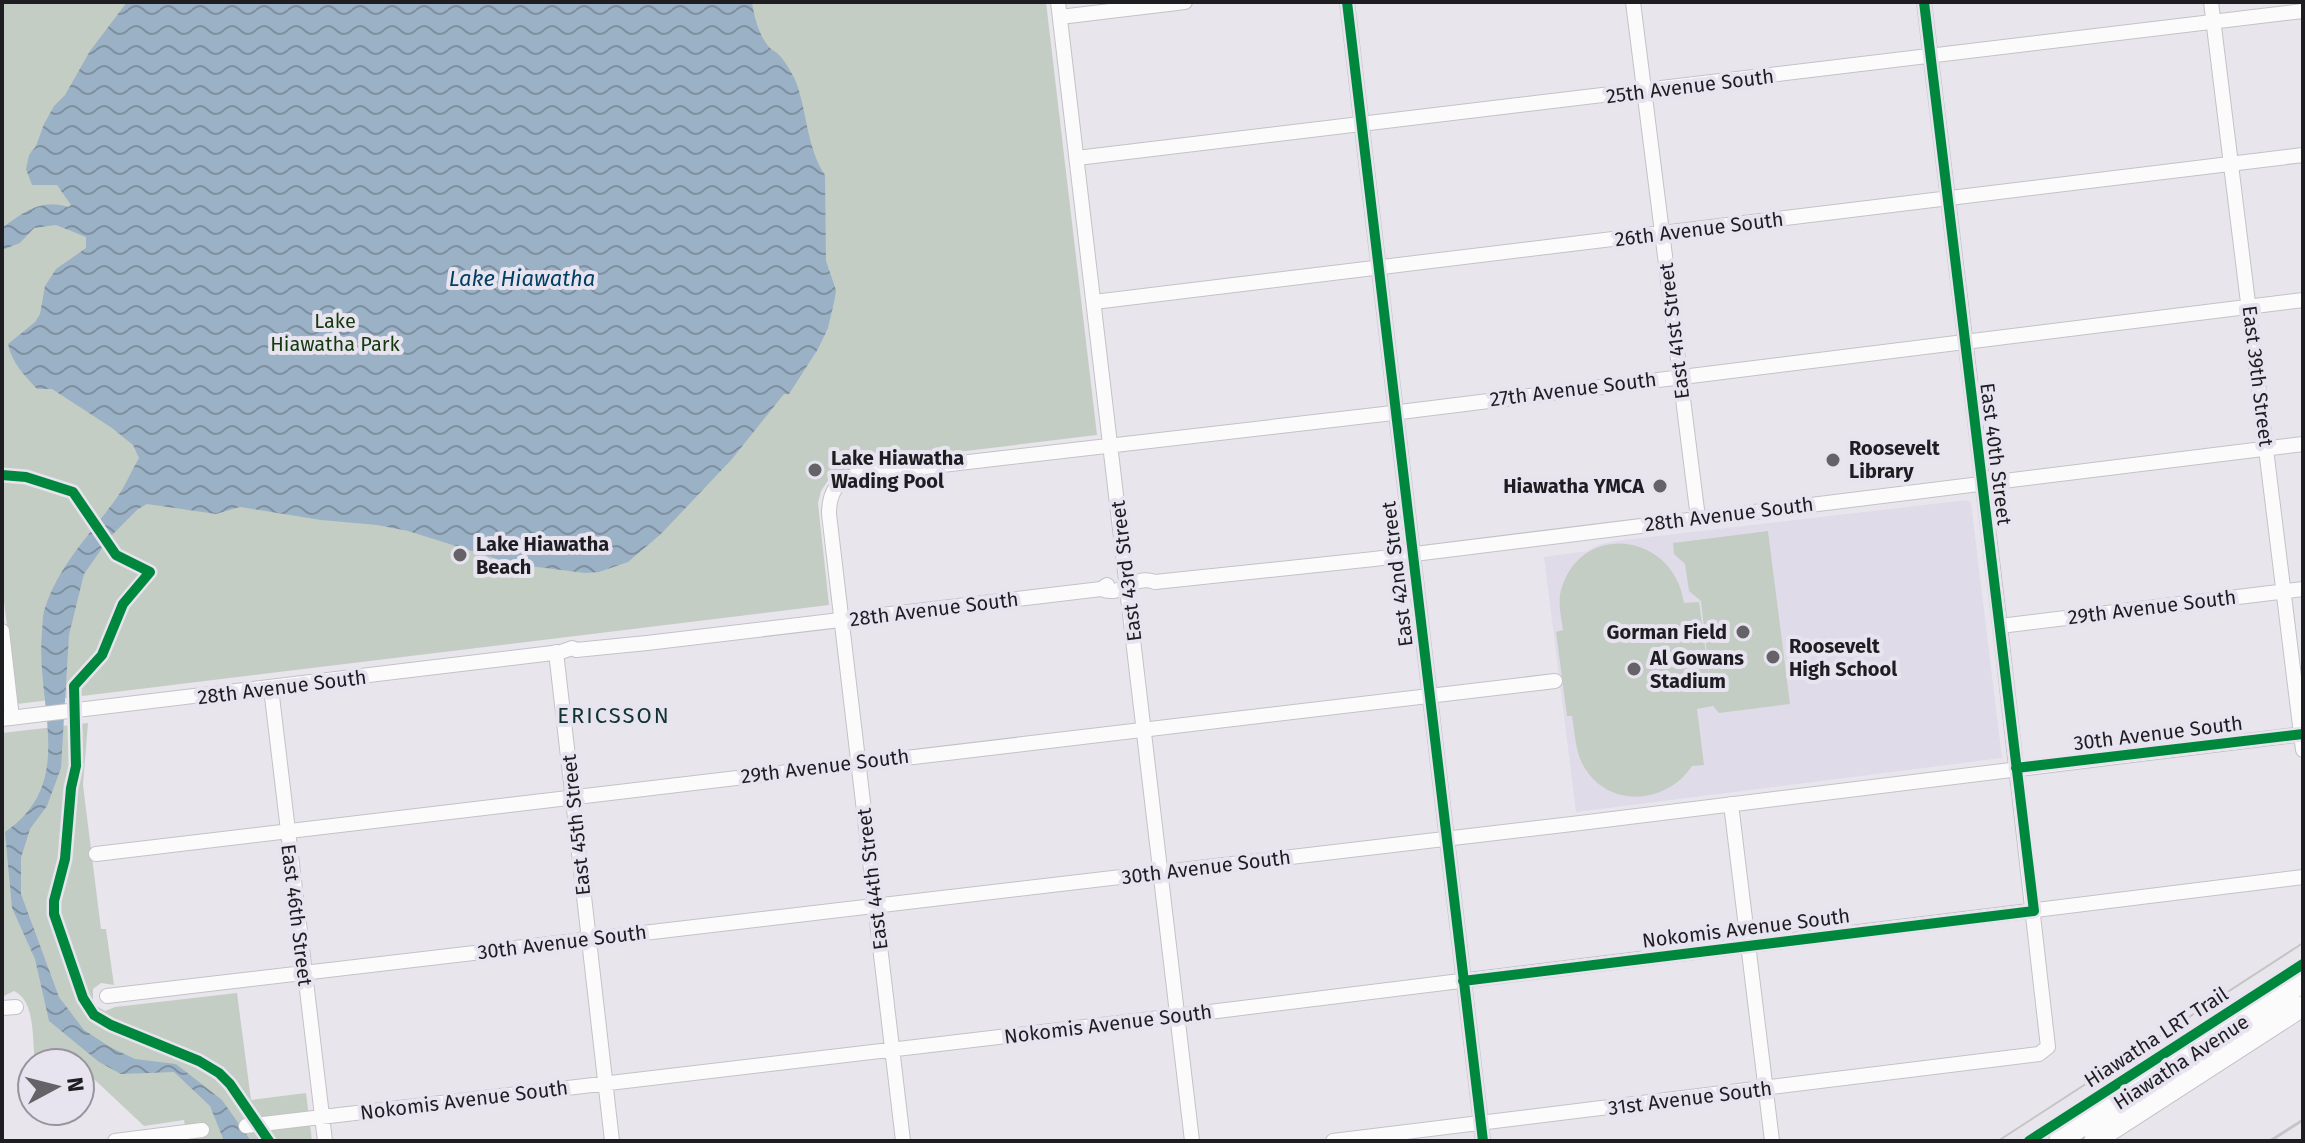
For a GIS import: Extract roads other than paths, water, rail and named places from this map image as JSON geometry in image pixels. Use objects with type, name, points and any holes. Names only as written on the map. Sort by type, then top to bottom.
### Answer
[{"type":"highway","name":"Hiawatha Avenue","points":[[2059,1141],[2303,982]]},
{"type":"highway","name":"Hiawatha Avenue","points":[[2094,1141],[2303,1006]]},
{"type":"street","points":[[1059,10],[1185,2]]},
{"type":"street","name":"East 42nd Street","points":[[1347,2],[1483,1141]]},
{"type":"street","name":"East 41st Street","points":[[1633,2],[1698,518]]},
{"type":"street","name":"East 40th Street","points":[[1924,2],[2034,911],[2049,1043],[2045,1051]]},
{"type":"street","name":"East 39th Street","points":[[2211,2],[2303,750]]},
{"type":"street","name":"East 43rd Street","points":[[1059,10],[1192,1141]]},
{"type":"street","name":"25th Avenue South","points":[[1077,158],[2303,11]]},
{"type":"street","name":"26th Avenue South","points":[[1094,302],[2303,155]]},
{"type":"street","name":"27th Avenue South","points":[[844,480],[856,475],[1111,447],[2303,300]]},
{"type":"street","name":"28th Avenue South","points":[[7,719],[1101,589],[1107,585],[1140,589],[1155,582],[2303,444]]},
{"type":"street","name":"East 44th Street","points":[[844,480],[833,489],[829,501],[903,1141]]},
{"type":"street","name":"29th Avenue South","points":[[2000,626],[2303,589]]},
{"type":"street","points":[[2,631],[7,719]]},
{"type":"street","name":"East 45th Street","points":[[558,652],[612,1141]]},
{"type":"street","name":"29th Avenue South","points":[[96,854],[1555,681]]},
{"type":"street","name":"East 46th Street","points":[[271,688],[325,1141]]},
{"type":"street","name":"30th Avenue South","points":[[107,996],[1447,839],[2302,734]]},
{"type":"street","points":[[1731,804],[1772,1141]]},
{"type":"street","name":"Nokomis Avenue South","points":[[246,1126],[1177,1016],[2303,877]]},
{"type":"street","name":"31st Avenue South","points":[[1333,1141],[1765,1089],[2045,1051]]},
{"type":"street","points":[[115,1141],[202,1130]]},
{"type":"water","name":"Lake Hiawatha","points":[[127,2],[752,2],[763,38],[782,58],[796,82],[814,154],[825,175],[826,261],[836,290],[828,328],[818,349],[789,394],[784,394],[732,459],[661,534],[628,562],[599,572],[585,573],[513,564],[408,531],[377,525],[240,507],[216,514],[147,504],[110,537],[84,574],[69,635],[61,768],[47,806],[30,829],[21,858],[21,894],[59,997],[84,1030],[135,1059],[176,1064],[222,1100],[251,1141],[224,1141],[210,1106],[174,1072],[121,1074],[96,1060],[96,1047],[81,1047],[49,1021],[35,959],[12,908],[5,832],[27,812],[41,790],[47,766],[48,741],[41,660],[44,611],[67,563],[118,496],[139,458],[133,445],[112,428],[52,389],[37,389],[23,374],[8,344],[35,322],[40,314],[45,286],[56,269],[86,248],[86,237],[56,225],[34,228],[20,243],[2,250],[2,228],[25,212],[41,206],[71,205],[57,185],[32,185],[26,169],[29,155],[44,124],[90,51]]},
{"type":"tram line","points":[[1998,1141],[2303,943]]},
{"type":"railway","points":[[2270,1141],[2303,1120]]},
{"type":"place","name":"Roosevelt Library","points":[[1833,460]]},
{"type":"place","name":"Lake Hiawatha Wading Pool","points":[[815,470]]},
{"type":"place","name":"Hiawatha YMCA","points":[[1660,486]]},
{"type":"place","name":"Lake Hiawatha Beach","points":[[460,555]]},
{"type":"place","name":"Gorman Field","points":[[1743,632]]},
{"type":"place","name":"Roosevelt High School","points":[[1773,657]]},
{"type":"place","name":"Al Gowans Stadium","points":[[1634,669]]},
{"type":"district","name":"ERICSSON","points":[[614,715]]},
{"type":"park label","name":"Lake Hiawatha Park","points":[[335,332]]}]
